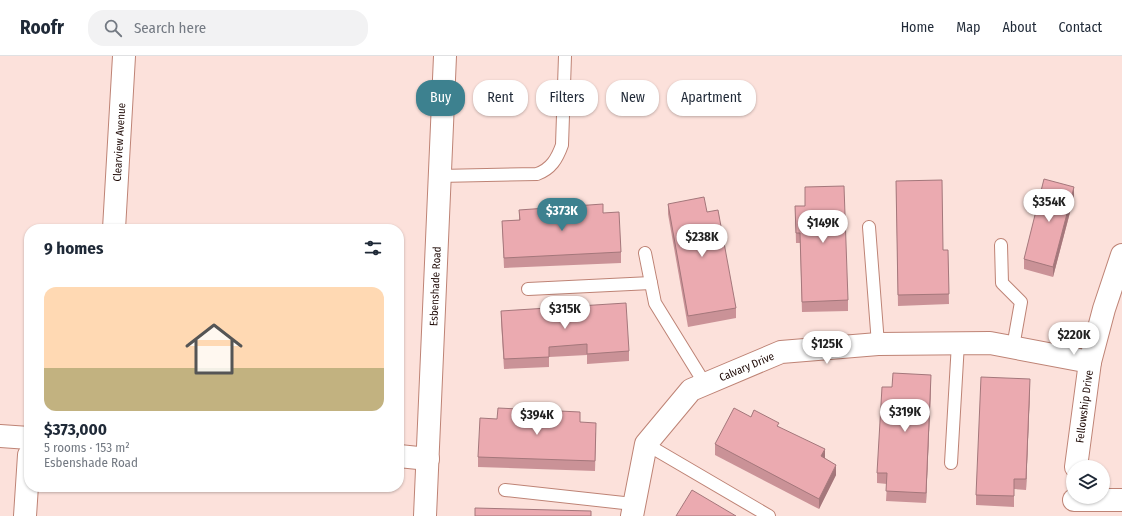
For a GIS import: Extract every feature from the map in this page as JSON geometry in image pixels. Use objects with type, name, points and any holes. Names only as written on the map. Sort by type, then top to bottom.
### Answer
[{"type":"street","name":"Clearview Avenue","points":[[114,224],[124,56]]},
{"type":"street","name":"Esbenshade Road","points":[[425,516],[445,56]]},
{"type":"street","name":"Fellowship Drive","points":[[1077,460],[1090,362],[1104,308],[1122,255]]},
{"type":"street","name":"Calvary Drive","points":[[632,510],[646,444],[691,390],[781,352],[878,344],[990,343],[1090,362]]},
{"type":"street","points":[[0,436],[24,438]]},
{"type":"street","points":[[404,456],[428,458]]},
{"type":"street","points":[[25,516],[27,492]]},
{"type":"street","points":[[1110,501],[1122,500]]},
{"type":"lane","points":[[440,176],[537,174],[546,171],[558,156],[562,145],[565,56]]},
{"type":"lane","points":[[869,226],[878,344]]},
{"type":"lane","points":[[1001,245],[1002,283],[1021,302],[1013,347]]},
{"type":"lane","points":[[645,253],[655,303],[705,384]]},
{"type":"lane","points":[[528,289],[651,283]]},
{"type":"lane","points":[[951,463],[958,344]]},
{"type":"lane","points":[[646,444],[769,516]]},
{"type":"lane","points":[[505,490],[632,510]]},
{"type":"building","points":[[1044,179],[1074,187],[1053,267],[1024,259]]},
{"type":"building","points":[[942,180],[943,250],[948,250],[949,294],[898,295],[896,181]]},
{"type":"building","points":[[844,186],[848,300],[802,302],[800,233],[796,233],[795,206],[805,206],[805,187]]},
{"type":"building","points":[[704,197],[707,212],[718,210],[736,308],[688,316],[668,204]]},
{"type":"building","points":[[603,204],[603,213],[619,212],[621,252],[504,258],[502,221],[520,220],[519,210]]},
{"type":"building","points":[[626,303],[629,351],[587,354],[587,344],[549,347],[549,357],[504,359],[501,311]]},
{"type":"building","points":[[893,373],[931,375],[926,493],[886,491],[887,473],[877,473],[882,387],[892,387]]},
{"type":"building","points":[[981,377],[1030,379],[1026,479],[1014,479],[1014,496],[976,495]]},
{"type":"building","points":[[498,408],[580,412],[580,422],[596,423],[595,461],[478,457],[480,418],[497,419]]},
{"type":"building","points":[[734,408],[751,417],[754,410],[779,423],[777,426],[825,449],[821,456],[836,465],[819,499],[715,444]]},
{"type":"building","points":[[692,490],[736,516],[676,516]]},
{"type":"building","points":[[475,508],[591,511],[591,516],[475,516]]}]
